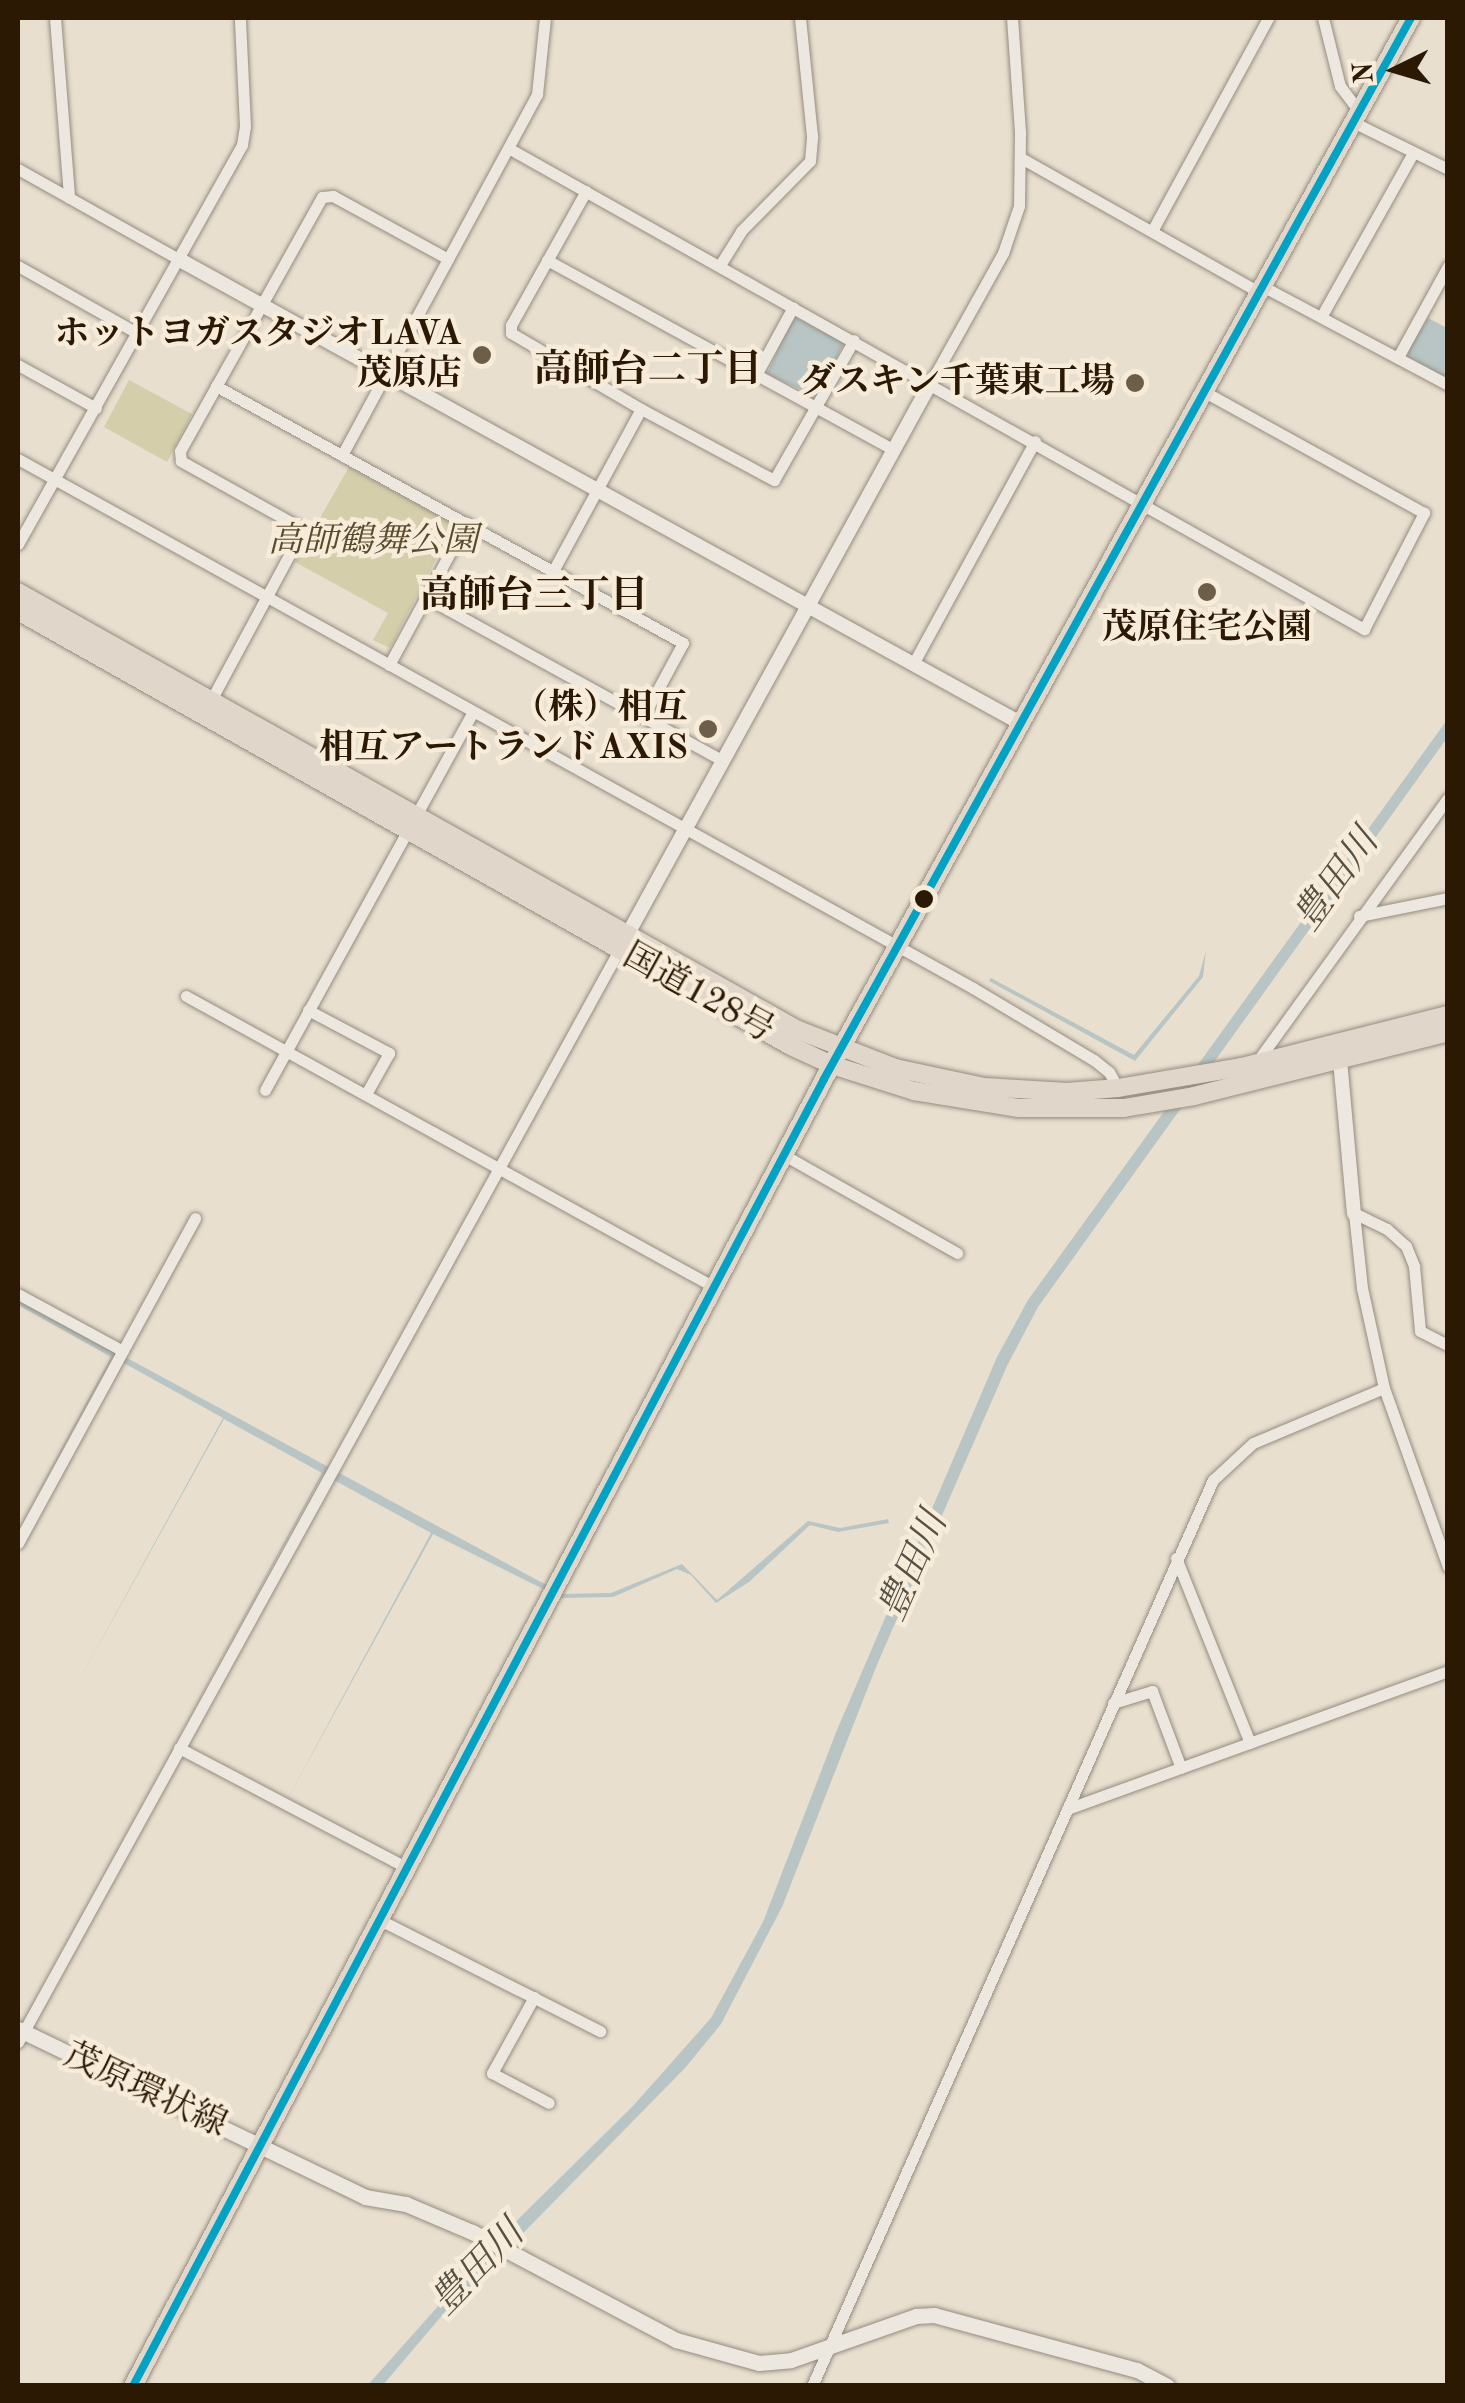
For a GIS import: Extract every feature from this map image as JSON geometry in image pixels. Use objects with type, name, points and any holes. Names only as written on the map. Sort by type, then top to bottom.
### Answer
[{"type":"main road","points":[[133,2386],[832,1065],[1412,18]]},
{"type":"main road","name":"国道128号","points":[[18,592],[206,708]]},
{"type":"main road","name":"国道128号","points":[[18,611],[206,708],[623,942],[832,1065],[914,1090],[989,1105],[1130,1107],[1225,1089],[1250,1070]]},
{"type":"main road","name":"国道128号","points":[[623,942],[798,1030],[911,1073],[970,1085],[1067,1092],[1118,1088],[1250,1070],[1448,1032]]},
{"type":"main road","name":"国道128号","points":[[1340,1051],[1448,1014]]},
{"type":"main road","name":"茂原環状線","points":[[19,2035],[365,2197],[406,2204],[474,2233],[676,2340],[760,2364],[790,2360],[916,2316],[934,2315],[1137,2370],[1167,2386]]},
{"type":"street","points":[[55,18],[69,198]]},
{"type":"street","points":[[18,544],[180,260],[245,135],[240,18]]},
{"type":"street","points":[[342,455],[537,94],[545,18]]},
{"type":"street","points":[[720,265],[741,231],[810,160],[812,136],[800,18]]},
{"type":"street","points":[[19,2035],[1012,234],[1019,206],[1021,158],[1012,18]]},
{"type":"street","points":[[1152,231],[1268,18]]},
{"type":"street","points":[[1323,18],[1340,86],[1356,117],[1448,169]]},
{"type":"street","points":[[510,149],[1036,441],[1364,629],[1424,512],[1207,393]]},
{"type":"street","points":[[1321,317],[1413,152]]},
{"type":"street","points":[[1021,158],[1448,385]]},
{"type":"street","points":[[18,169],[1022,724]]},
{"type":"street","points":[[586,191],[511,325],[513,336],[641,409],[774,480],[854,340]]},
{"type":"street","points":[[206,708],[303,529],[181,461],[180,451],[318,201],[328,195],[448,259]]},
{"type":"street","points":[[547,260],[894,450]]},
{"type":"street","points":[[18,266],[137,332]]},
{"type":"street","points":[[1398,358],[1448,266]]},
{"type":"street","points":[[756,375],[792,306]]},
{"type":"street","points":[[18,365],[96,408]]},
{"type":"street","points":[[216,386],[683,642],[644,717]]},
{"type":"street","points":[[553,571],[641,409]]},
{"type":"street","points":[[913,664],[1036,441]]},
{"type":"street","points":[[18,459],[900,947],[1094,1060],[1109,1072],[1118,1088]]},
{"type":"street","points":[[389,665],[466,523]]},
{"type":"street","points":[[426,597],[723,761]]},
{"type":"street","points":[[265,1090],[474,712]]},
{"type":"street","points":[[1250,1070],[1448,798]]},
{"type":"street","points":[[1359,916],[1448,898]]},
{"type":"street","points":[[186,996],[714,1287]]},
{"type":"street","points":[[308,1010],[389,1053],[366,1094]]},
{"type":"street","points":[[1340,1051],[1362,1288],[1384,1388],[1448,1567]]},
{"type":"street","points":[[784,1155],[957,1253]]},
{"type":"street","points":[[1354,1212],[1387,1229],[1406,1246],[1414,1266],[1420,1331],[1448,1346]]},
{"type":"street","points":[[18,1543],[195,1218]]},
{"type":"street","points":[[18,1294],[123,1351]]},
{"type":"street","points":[[812,2386],[835,2342],[1213,1480],[1232,1457],[1284,1427],[1384,1388]]},
{"type":"street","points":[[1176,1558],[1250,1743]]},
{"type":"street","points":[[1068,1809],[1448,1671]]},
{"type":"street","points":[[1113,1703],[1152,1692],[1181,1768]]},
{"type":"street","points":[[179,1748],[406,1867]]},
{"type":"street","points":[[378,1919],[600,2031]]},
{"type":"street","points":[[534,1998],[492,2074],[549,2103]]},
{"type":"green space","points":[[129,380],[192,414],[167,462],[104,427]]},
{"type":"green space","name":"高師鶴舞公園","points":[[349,467],[454,524],[390,648],[373,640],[388,613],[295,562]]},
{"type":"water","points":[[793,316],[844,342],[817,397],[767,374]]},
{"type":"water","points":[[1428,318],[1447,328],[1447,378],[1409,357],[1407,350]]},
{"type":"water","name":"豊田川","points":[[1447,720],[1447,738],[1038,1307],[1007,1366],[876,1667],[782,1907],[721,2024],[685,2068],[439,2319],[383,2385],[367,2386],[497,2240],[633,2106],[711,2018],[763,1922],[837,1730],[997,1357],[1028,1300]]},
{"type":"water","points":[[1206,951],[1203,977],[1135,1061],[989,981],[991,978],[1134,1055],[1199,976]]},
{"type":"water","points":[[18,1299],[563,1594],[611,1593],[682,1564],[717,1600],[808,1521],[840,1528],[888,1519],[889,1523],[838,1532],[810,1525],[749,1582],[716,1603],[691,1575],[677,1569],[613,1597],[561,1598],[433,1534],[287,1800],[431,1533],[323,1474],[176,1740],[322,1473],[224,1419],[76,1686],[223,1418],[113,1357],[18,1529],[111,1357],[18,1305]]},
{"type":"transit line","points":[[133,2386],[824,1079],[1411,18]]},
{"type":"place","name":"ホットヨガスタジオLAVA 茂原店","points":[[482,355]]},
{"type":"place","name":"ダスキン千葉東工場","points":[[1135,383]]},
{"type":"place","name":"茂原住宅公園","points":[[1207,592]]},
{"type":"place","name":"（株）相互 相互アートランドAXIS","points":[[708,729]]},
{"type":"district","name":"高師台二丁目","points":[[648,372]]},
{"type":"district","name":"高師台三丁目","points":[[534,598]]}]
